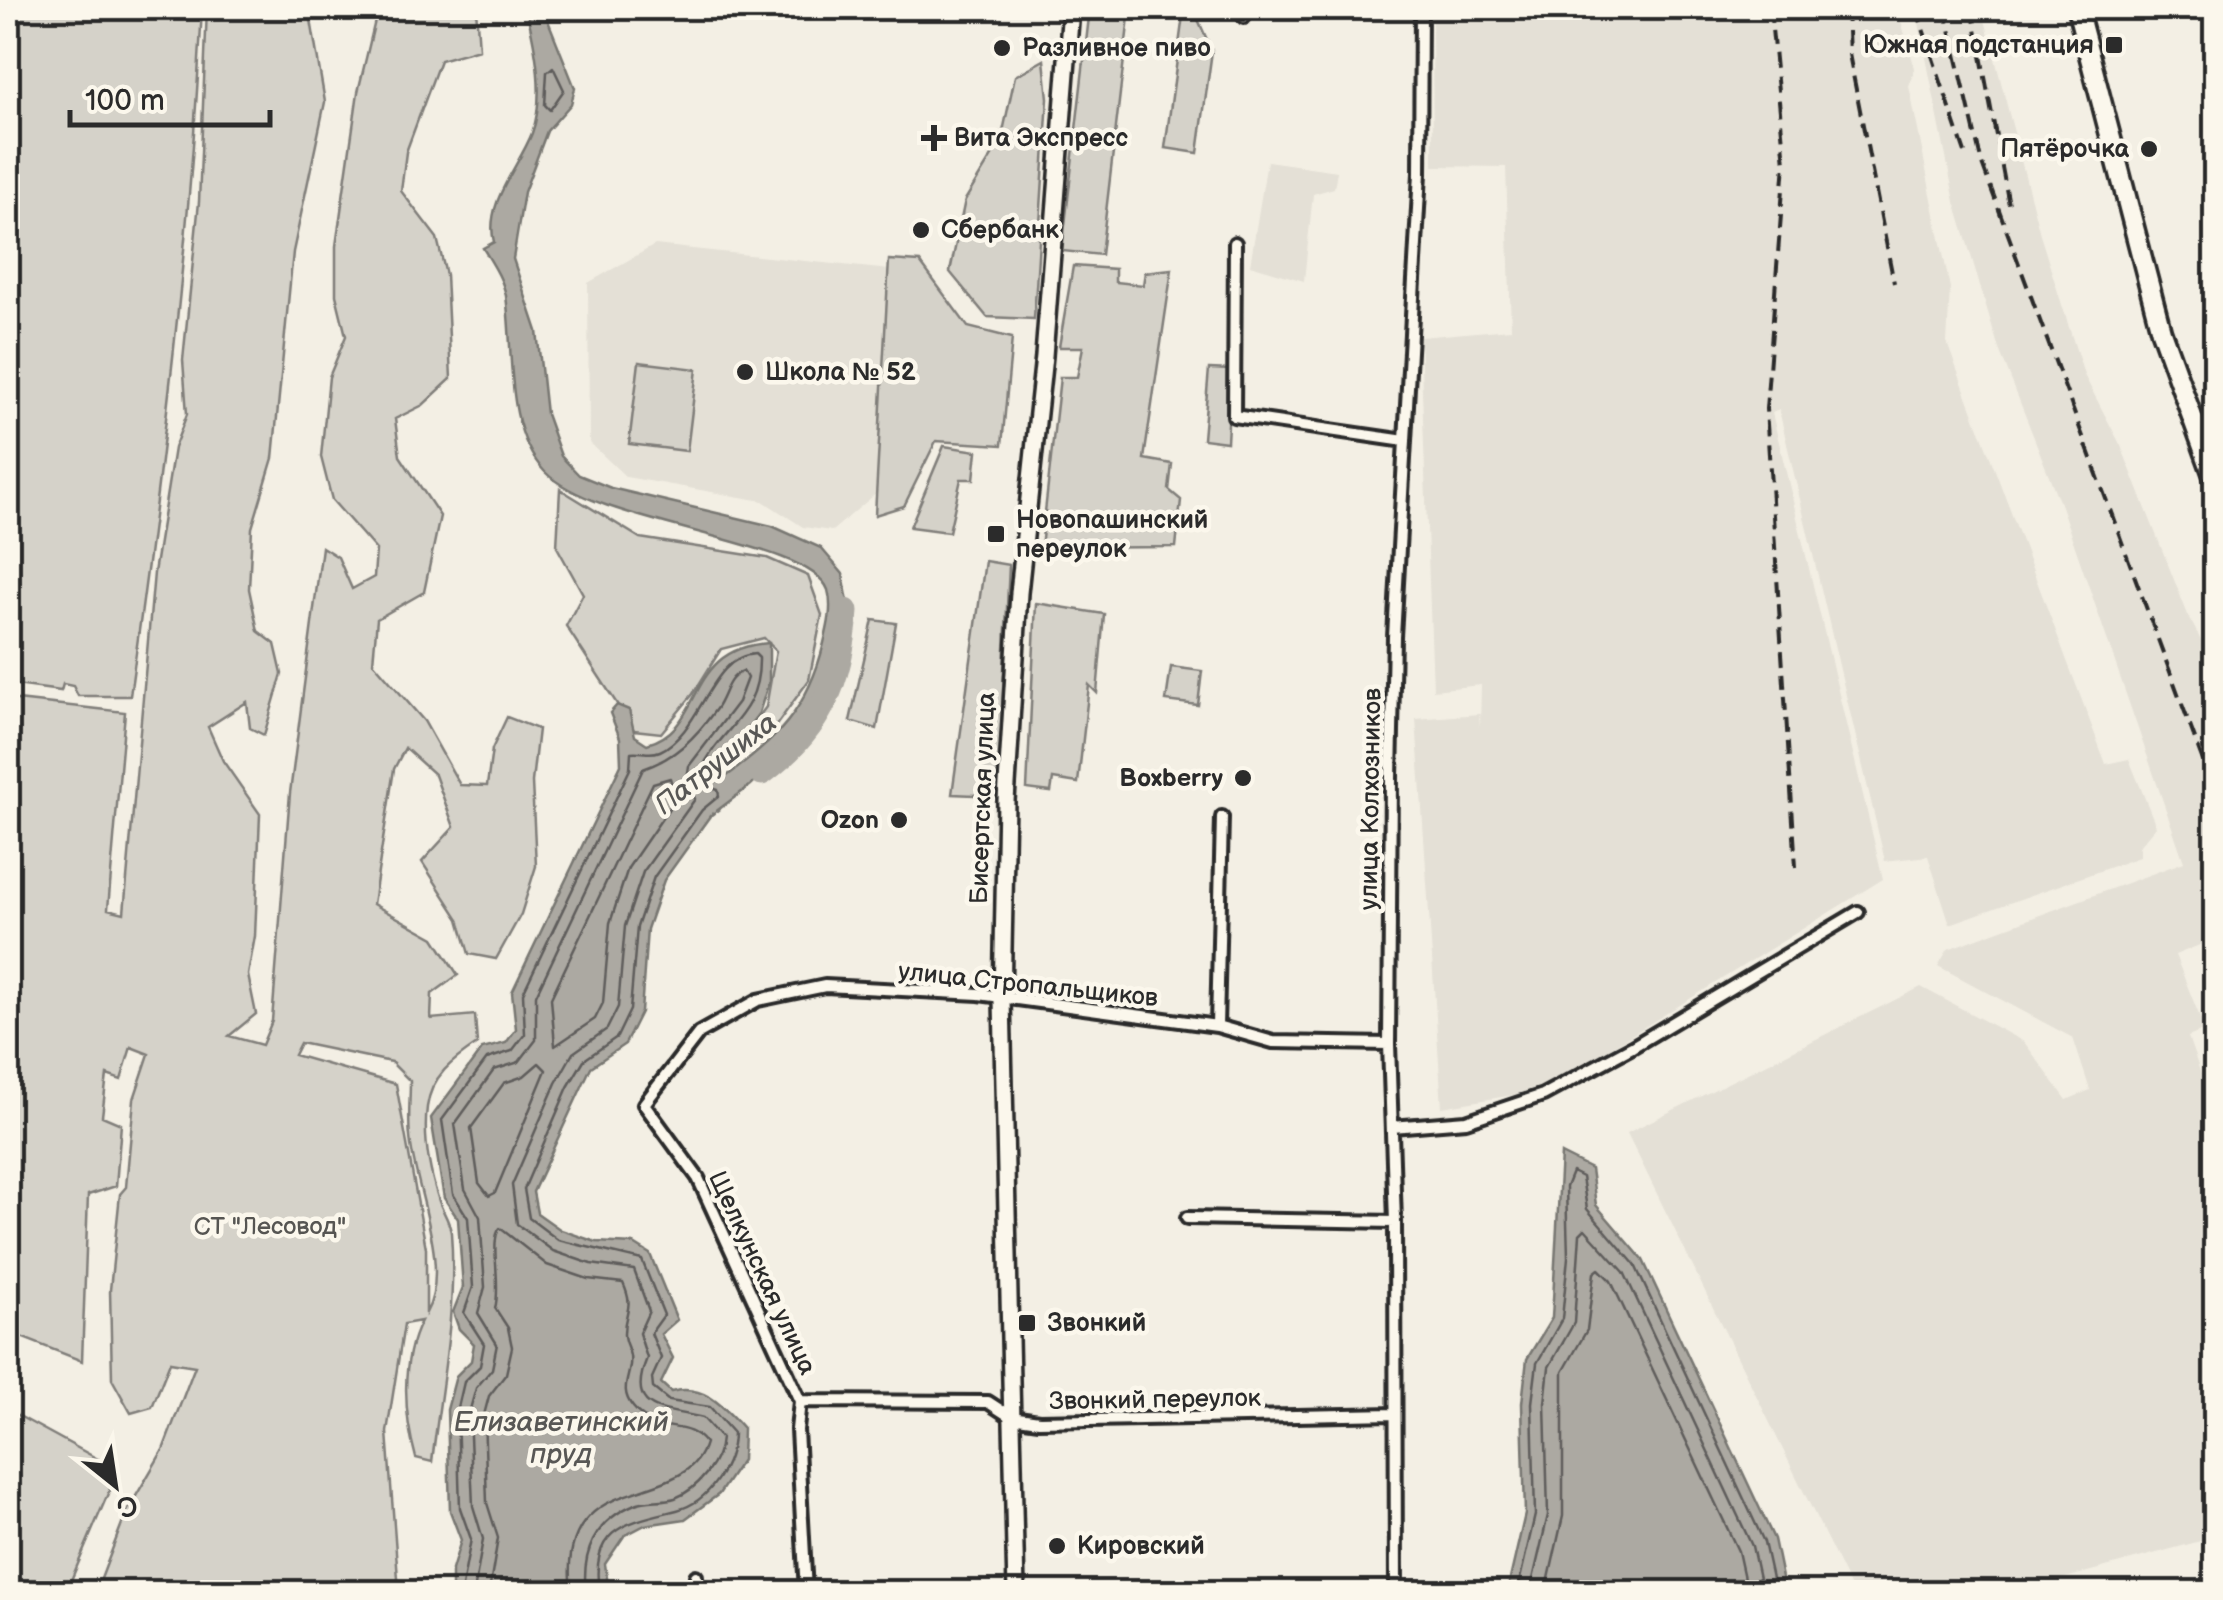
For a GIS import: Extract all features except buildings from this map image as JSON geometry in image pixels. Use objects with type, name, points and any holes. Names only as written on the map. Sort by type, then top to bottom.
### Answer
[{"type":"main road","name":"Бисертская улица","points":[[1016,1592],[1002,1000],[1006,801],[1019,589],[1044,356],[1071,8]]},
{"type":"main road","points":[[2077,8],[2161,331],[2216,483]]},
{"type":"street","name":"улица Колхозников","points":[[1396,1592],[1396,1222],[1389,1044],[1393,654],[1420,173],[1421,8]]},
{"type":"street","points":[[1235,242],[1234,416],[1405,441]]},
{"type":"street","points":[[1217,1026],[1222,817]]},
{"type":"street","points":[[1392,1127],[1466,1121],[1543,1095],[1632,1047],[1858,912]]},
{"type":"street","name":"улица Стропальщиков","points":[[644,1104],[700,1032],[758,1000],[825,986],[979,994],[1217,1026],[1274,1042],[1389,1044]]},
{"type":"street","name":"Щелкунская улица","points":[[644,1104],[698,1178],[800,1402],[796,1430],[806,1592]]},
{"type":"street","points":[[1187,1218],[1396,1222]]},
{"type":"street","name":"Звонкий переулок","points":[[800,1402],[988,1402],[1011,1417],[1039,1422],[1394,1414]]},
{"type":"street","points":[[696,1576],[696,1592]]},
{"type":"shaded area","points":[[1432,8],[1897,8],[1915,68],[1909,86],[1950,288],[1947,343],[2106,764],[2129,759],[2156,826],[2139,846],[2139,857],[1950,924],[1928,856],[1885,861],[1779,410],[1772,413],[1883,879],[1543,1090],[1442,1107],[1416,719],[1479,714],[1480,726],[1481,685],[1433,690],[1420,337],[1511,329],[1506,167],[1433,166]]},
{"type":"shaded area","points":[[1916,8],[1982,8],[2041,238],[2084,375],[2121,446],[2188,615],[2215,668],[2215,974],[2212,940],[2175,955],[2205,1030],[2188,1037],[2215,1114],[2215,1537],[2015,1592],[1853,1592],[1627,1133],[1921,987],[2024,1042],[2067,1100],[2090,1090],[2073,1038],[1938,966],[1948,949],[2184,862],[2061,506],[1999,349],[1955,202]]},
{"type":"shaded area","points":[[1267,161],[1337,171],[1334,188],[1313,194],[1304,281],[1250,265]]},
{"type":"shaded area","name":"Школа № 52","points":[[655,245],[890,270],[893,479],[832,531],[803,527],[763,501],[626,477],[589,442],[588,283]]},
{"type":"green space","points":[[8,8],[202,8],[174,353],[130,696],[78,696],[73,686],[63,684],[61,691],[8,684]]},
{"type":"green space","name":"СТ \"Лесовод\"","points":[[207,8],[309,8],[325,102],[293,252],[273,458],[252,528],[249,589],[258,631],[275,644],[282,674],[264,735],[250,728],[247,702],[208,727],[223,761],[260,814],[255,936],[248,975],[256,1014],[229,1036],[262,1045],[272,1021],[290,793],[322,547],[338,557],[352,589],[374,577],[376,550],[332,500],[321,457],[329,377],[346,336],[336,295],[336,246],[358,92],[378,8],[476,8],[479,49],[440,60],[406,152],[401,191],[437,238],[446,275],[451,379],[423,405],[395,419],[400,456],[440,516],[424,592],[377,619],[373,662],[424,721],[460,785],[487,786],[492,749],[507,717],[538,729],[532,782],[536,866],[521,914],[496,959],[469,954],[459,919],[422,862],[454,827],[435,775],[405,748],[394,769],[373,904],[434,938],[458,975],[432,994],[431,1019],[475,1015],[477,1044],[438,1078],[427,1107],[430,1165],[451,1233],[452,1291],[432,1462],[416,1458],[407,1407],[407,1371],[421,1321],[404,1324],[387,1432],[399,1592],[96,1592],[126,1513],[163,1450],[195,1366],[170,1362],[152,1407],[131,1413],[112,1379],[110,1290],[120,1194],[126,1187],[134,1099],[149,1054],[131,1047],[121,1080],[107,1075],[102,1116],[121,1124],[116,1186],[88,1195],[82,1361],[8,1332],[8,699],[125,712],[108,909],[124,913],[154,573],[174,448],[187,414],[183,360],[199,202]],"holes":[[[300,1043],[391,1062],[410,1081],[410,1137],[435,1273],[426,1313],[426,1248],[396,1084],[294,1055]]]},
{"type":"green space","points":[[1090,8],[1130,8],[1101,255],[1062,251]]},
{"type":"green space","points":[[1184,8],[1193,8],[1212,51],[1198,153],[1165,148]]},
{"type":"green space","points":[[1044,60],[1048,98],[1034,319],[987,317],[950,272],[965,200],[1001,141],[1015,76]]},
{"type":"green space","points":[[889,260],[920,262],[968,327],[1012,338],[1002,445],[936,441],[904,506],[875,515]]},
{"type":"green space","points":[[1073,266],[1115,269],[1115,282],[1143,285],[1145,272],[1172,269],[1144,459],[1172,464],[1169,490],[1181,500],[1176,547],[1041,548],[1060,377],[1077,377],[1083,347],[1059,347]]},
{"type":"green space","points":[[639,362],[697,369],[687,451],[629,444]]},
{"type":"green space","points":[[1209,369],[1231,370],[1227,442],[1203,439]]},
{"type":"green space","points":[[944,446],[977,451],[974,479],[961,479],[949,532],[910,527]]},
{"type":"green space","points":[[560,489],[640,538],[767,558],[808,576],[822,615],[809,680],[764,742],[716,774],[766,707],[776,651],[764,638],[721,649],[693,694],[661,733],[634,730],[566,626],[583,594],[557,547]]},
{"type":"green space","points":[[985,561],[1009,565],[998,796],[952,794]]},
{"type":"green space","points":[[1036,603],[1104,614],[1097,693],[1089,685],[1078,783],[1053,779],[1051,792],[1027,789]]},
{"type":"green space","points":[[873,620],[896,623],[877,729],[850,721]]},
{"type":"green space","points":[[1171,667],[1202,671],[1198,705],[1166,701]]},
{"type":"green space","points":[[8,1410],[118,1470],[66,1592],[8,1592]]},
{"type":"water","name":"Елизаветинский пруд","points":[[526,8],[543,8],[575,88],[571,104],[547,131],[524,192],[513,259],[537,331],[546,414],[561,456],[579,475],[611,488],[772,526],[821,548],[843,574],[849,608],[839,670],[806,731],[751,785],[710,816],[664,880],[647,929],[641,1012],[625,1044],[591,1067],[533,1192],[537,1213],[561,1230],[596,1242],[634,1244],[650,1254],[677,1320],[661,1334],[673,1358],[661,1383],[671,1392],[703,1394],[743,1428],[742,1460],[719,1494],[685,1519],[645,1525],[624,1536],[605,1564],[609,1592],[452,1592],[452,1570],[461,1540],[450,1511],[447,1410],[456,1376],[471,1361],[474,1344],[459,1329],[453,1312],[463,1287],[458,1219],[444,1198],[431,1118],[482,1049],[506,1043],[516,1029],[512,992],[621,765],[620,738],[610,713],[617,705],[629,710],[635,736],[647,744],[666,735],[679,722],[708,673],[722,659],[742,648],[769,643],[769,682],[759,713],[709,778],[723,779],[774,736],[799,705],[817,666],[830,603],[828,590],[813,573],[784,558],[653,520],[571,491],[545,472],[532,454],[523,434],[513,388],[505,290],[483,248],[494,242],[492,228],[498,199],[536,118],[538,70]]},
{"type":"water","points":[[1561,1154],[1591,1169],[1596,1205],[1643,1260],[1774,1539],[1785,1592],[1507,1592],[1525,1514],[1522,1403],[1527,1359],[1552,1318]]},
{"type":"waterway","name":"Патрушиха","points":[[762,773],[799,739],[824,702],[839,660],[846,611]]},
{"type":"railway","points":[[1770,8],[1785,163],[1766,409],[1796,867]]},
{"type":"railway","points":[[1847,8],[1849,54],[1894,283]]},
{"type":"railway","points":[[1916,8],[1966,156]]},
{"type":"railway","points":[[1945,8],[1982,164],[2216,796]]},
{"type":"railway","points":[[1972,8],[2010,210]]},
{"type":"place","name":"Южная подстанция","points":[[2114,45]]},
{"type":"place","name":"Разливное пиво","points":[[1002,48]]},
{"type":"place","name":"Вита Экспресс","points":[[934,138]]},
{"type":"place","name":"Пятёрочка","points":[[2149,149]]},
{"type":"place","name":"Сбербанк","points":[[921,230]]},
{"type":"place","name":"Школа № 52","points":[[745,372]]},
{"type":"place","name":"Новопашинский переулок","points":[[996,534]]},
{"type":"place","name":"Boxberry","points":[[1243,778]]},
{"type":"place","name":"Ozon","points":[[899,820]]},
{"type":"place","name":"Звонкий","points":[[1027,1323]]},
{"type":"place","name":"Кировский","points":[[1057,1546]]}]
